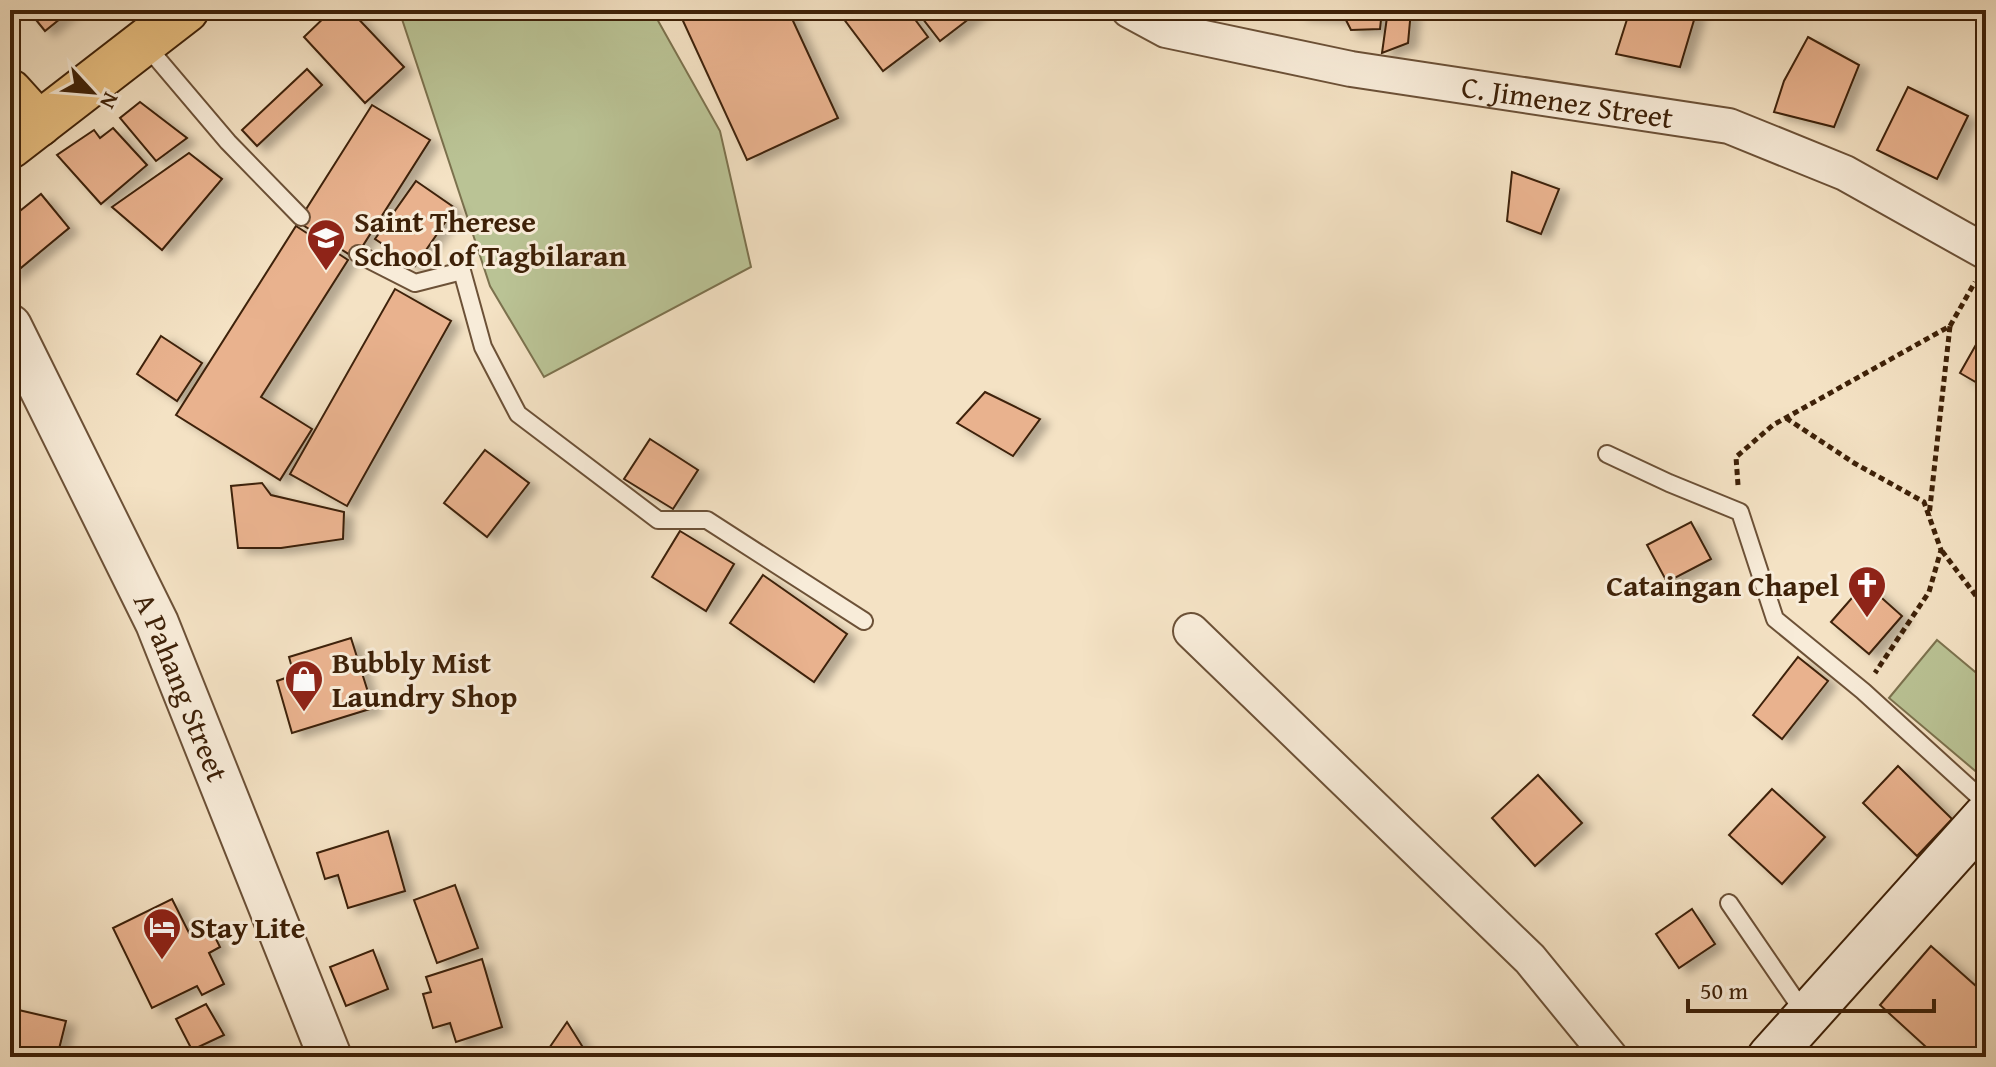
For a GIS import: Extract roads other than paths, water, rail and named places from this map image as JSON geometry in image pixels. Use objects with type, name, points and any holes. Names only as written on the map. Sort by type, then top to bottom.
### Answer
[{"type":"main road","points":[[10,92],[24,135],[186,10]]},
{"type":"main road","points":[[1770,1057],[1986,816]]},
{"type":"street","name":"C. Jimenez Street","points":[[1129,10],[1166,30],[1351,69],[1729,126],[1845,173],[1982,264]]},
{"type":"street","name":"A Pahang Street","points":[[10,326],[157,623],[330,1057]]},
{"type":"street","points":[[1191,631],[1530,959],[1610,1057]]},
{"type":"lane","points":[[144,43],[228,142],[301,217]]},
{"type":"lane","points":[[358,254],[415,283],[462,271],[483,347],[518,414],[658,520],[707,520],[864,621]]},
{"type":"lane","points":[[1607,454],[1740,512],[1775,619],[1863,691],[1986,803]]},
{"type":"lane","points":[[1729,903],[1808,1018]]},
{"type":"place","name":"Saint Therese School of Tagbilaran","points":[[326,272]]},
{"type":"place","name":"Cataingan Chapel","points":[[1867,619]]},
{"type":"place","name":"Bubbly Mist Laundry Shop","points":[[304,713]]},
{"type":"place","name":"Stay Lite","points":[[162,961]]}]
